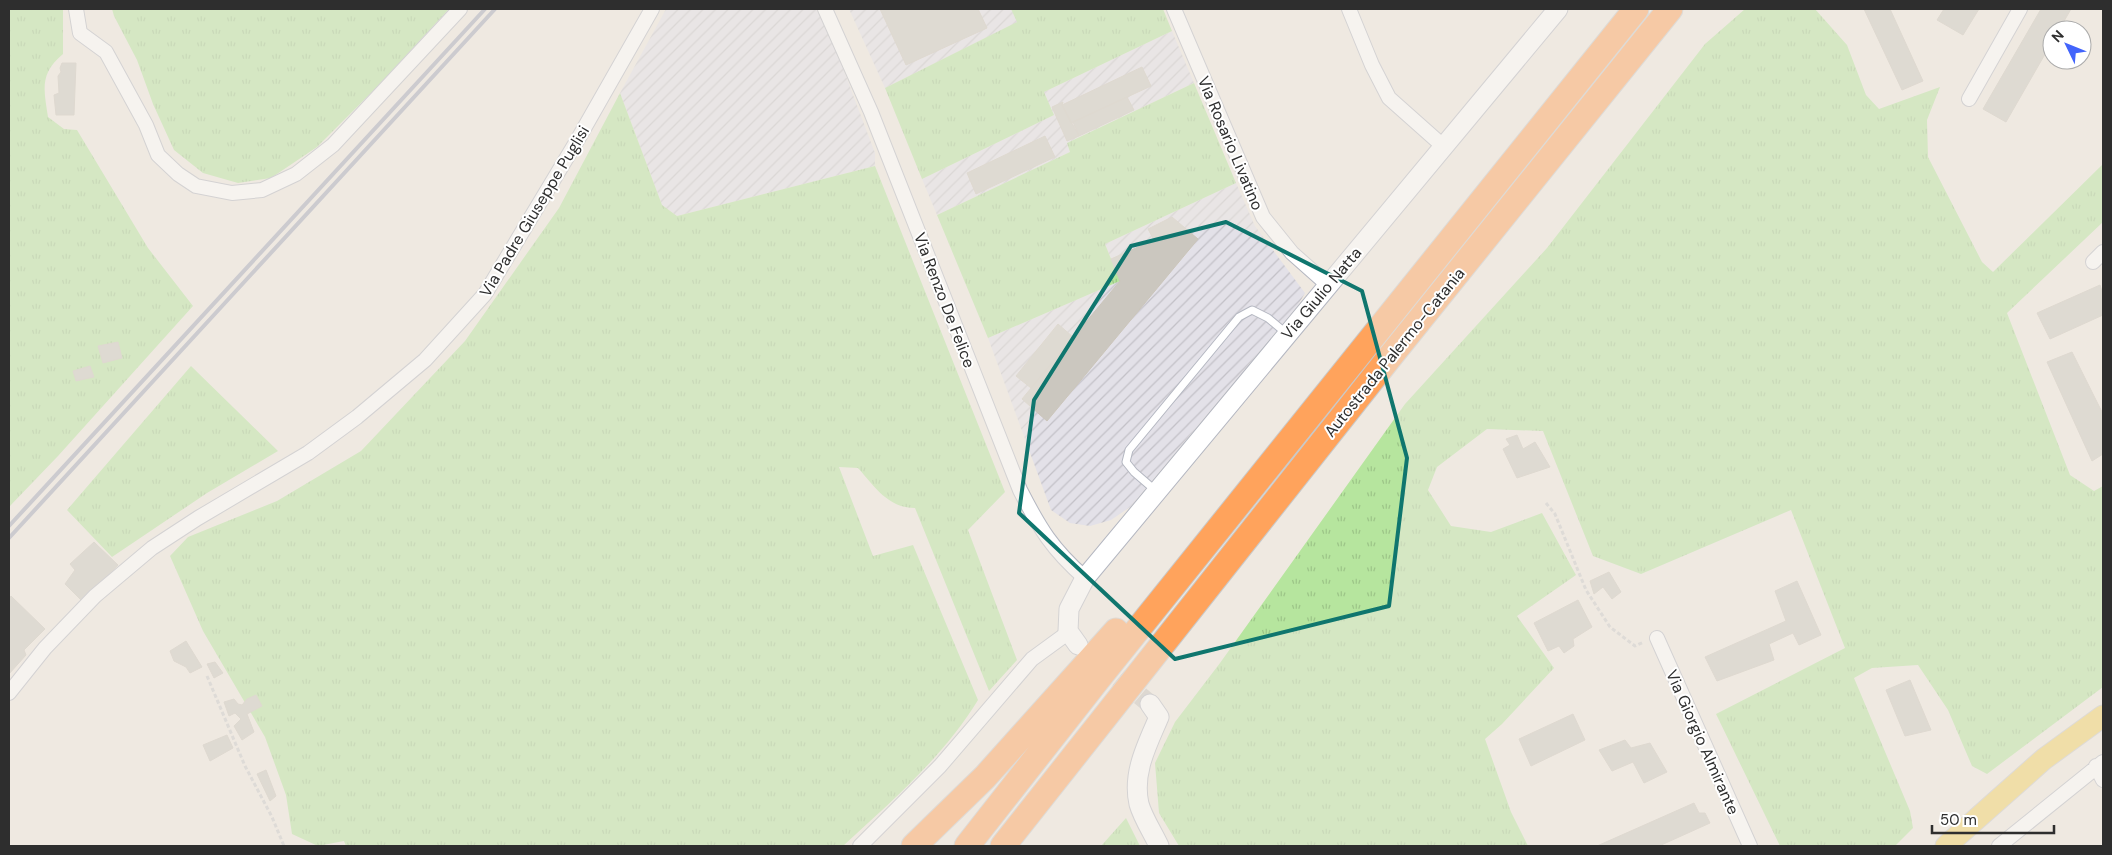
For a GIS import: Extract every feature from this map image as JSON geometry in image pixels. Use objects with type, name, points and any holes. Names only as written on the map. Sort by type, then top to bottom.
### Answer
[{"type":"highway","name":"Autostrada Palermo-Catania","points":[[967,846],[1098,679],[1636,9]]},
{"type":"highway","name":"Autostrada Palermo-Catania","points":[[1003,846],[1670,9]]},
{"type":"highway","points":[[1020,846],[1390,358]]},
{"type":"highway","points":[[914,846],[1005,755],[1125,621],[1174,560],[1263,474]]},
{"type":"main road","points":[[1946,846],[2044,759],[2103,716]]},
{"type":"street","points":[[76,9],[80,33],[106,52],[146,124],[158,155],[178,174],[196,186],[232,193],[262,190],[296,174],[333,145],[460,9]]},
{"type":"street","name":"Via Padre Giuseppe Puglisi","points":[[9,693],[44,648],[95,596],[152,548],[198,518],[308,453],[357,417],[425,360],[485,294],[578,139],[652,9]]},
{"type":"street","name":"Via Renzo De Felice","points":[[824,9],[871,112],[1020,490],[1050,544],[1063,559],[1085,578]]},
{"type":"street","name":"Via Rosario Livatino","points":[[1174,9],[1263,217],[1292,253],[1328,285]]},
{"type":"street","points":[[1349,9],[1372,66],[1389,98],[1443,146]]},
{"type":"street","name":"Via Giulio Natta","points":[[1074,639],[1069,609],[1085,578],[1558,9]]},
{"type":"street","points":[[1969,99],[2020,9]]},
{"type":"street","points":[[2093,262],[2103,252]]},
{"type":"street","name":"Via Giorgio Almirante","points":[[1657,638],[1750,846]]},
{"type":"street","points":[[860,846],[940,766],[1032,658],[1074,639]]},
{"type":"street","points":[[1150,704],[1159,718],[1141,759],[1136,781],[1140,804],[1159,846]]},
{"type":"street","points":[[1999,846],[2100,764],[2103,780]]},
{"type":"lane","points":[[1157,492],[1134,472],[1126,462],[1129,450],[1239,318],[1252,310],[1268,318],[1288,334]]},
{"type":"path","points":[[1546,503],[1555,514],[1586,590],[1610,627],[1635,646],[1657,638]]},
{"type":"path","points":[[207,676],[245,766],[272,817],[284,846]]},
{"type":"highlighted area","points":[[1226,222],[1362,291],[1407,458],[1389,606],[1175,659],[1019,513],[1034,400],[1131,246]]},
{"type":"shaded area","points":[[666,9],[816,9],[835,47],[875,153],[875,166],[677,216],[662,205],[620,93]]},
{"type":"shaded area","points":[[849,9],[1011,9],[1018,22],[885,88]]},
{"type":"shaded area","points":[[1172,31],[1194,83],[1067,143],[1070,152],[937,215],[922,179],[1054,115],[1044,92]]},
{"type":"shaded area","points":[[1236,183],[1255,226],[1305,293],[1298,305],[1130,507],[1111,520],[1090,526],[1070,523],[1051,510],[988,338],[1120,281],[1105,244]]},
{"type":"green space","points":[[9,9],[63,9],[63,54],[50,68],[45,83],[48,117],[64,129],[77,130],[148,248],[193,306],[58,456],[9,507]]},
{"type":"green space","points":[[112,9],[449,9],[376,88],[317,147],[271,178],[238,183],[203,173],[174,150],[153,104],[137,60]]},
{"type":"green space","points":[[1011,9],[1163,9],[1172,31],[1044,92],[1054,115],[922,179],[885,88],[1017,22]]},
{"type":"green space","points":[[1745,9],[1815,9],[1847,45],[1866,95],[1879,109],[1940,87],[1927,120],[1928,157],[1982,262],[1993,272],[2103,164],[2103,222],[2007,313],[2070,475],[2094,491],[2103,486],[2103,687],[1987,774],[1972,766],[1948,710],[1918,665],[1872,668],[1854,678],[1910,811],[1913,828],[1895,846],[1780,846],[1716,714],[1845,648],[1791,510],[1641,574],[1593,556],[1543,431],[1487,429],[1437,467],[1428,490],[1451,526],[1491,532],[1542,513],[1576,575],[1517,616],[1554,668],[1502,724],[1485,739],[1511,812],[1528,846],[1179,846],[1159,813],[1155,763],[1175,722],[1220,663],[1405,404],[1547,248],[1705,44]]},
{"type":"green space","points":[[1194,83],[1236,183],[1105,244],[1120,281],[988,338],[937,215],[1070,152],[1067,143]]},
{"type":"green space","points":[[620,93],[662,205],[677,216],[875,166],[1005,492],[968,530],[1017,660],[989,691],[915,508],[905,507],[890,500],[876,489],[858,468],[839,467],[873,556],[913,545],[978,700],[949,740],[916,778],[843,846],[346,846],[344,841],[318,846],[292,834],[286,795],[265,737],[203,631],[170,556],[188,537],[277,501],[361,451],[465,341],[559,208]]},
{"type":"green space","points":[[191,366],[278,451],[207,493],[112,557],[67,510]]},
{"type":"green space","points":[[1126,818],[1140,846],[1101,846]]},
{"type":"building","points":[[880,9],[978,9],[987,28],[906,65]]},
{"type":"building","points":[[1864,9],[1890,9],[1923,81],[1902,90]]},
{"type":"building","points":[[1944,9],[1979,9],[1963,35],[1937,20]]},
{"type":"building","points":[[2041,9],[2071,9],[2065,20],[2042,20],[2042,59],[2006,122],[1983,109]]},
{"type":"building","points":[[62,63],[76,63],[74,115],[56,115],[54,95],[59,93],[58,76],[61,72]]},
{"type":"building","points":[[1142,67],[1151,86],[1071,123],[1062,105]]},
{"type":"building","points":[[1127,97],[1134,110],[1079,136],[1073,122]]},
{"type":"building","points":[[1063,102],[1062,105],[1079,136],[1067,141],[1052,107]]},
{"type":"building","points":[[1045,136],[1055,157],[976,194],[967,173]]},
{"type":"building","points":[[1172,217],[1198,239],[1047,421],[1022,399],[1120,281],[1111,259],[1154,240],[1148,229]]},
{"type":"building","points":[[2100,285],[2103,294],[2103,315],[2050,339],[2037,313]]},
{"type":"building","points":[[1058,324],[1073,337],[1031,388],[1016,376]]},
{"type":"building","points":[[118,342],[122,358],[103,363],[98,346]]},
{"type":"building","points":[[2072,352],[2103,414],[2103,454],[2092,461],[2047,362]]},
{"type":"building","points":[[90,366],[94,377],[76,381],[73,371]]},
{"type":"building","points":[[1517,435],[1523,449],[1535,442],[1550,467],[1517,478],[1503,449],[1510,445],[1506,439]]},
{"type":"building","points":[[94,542],[118,565],[83,602],[65,584],[75,570],[70,564]]},
{"type":"building","points":[[1609,572],[1621,592],[1612,599],[1603,587],[1594,594],[1590,581]]},
{"type":"building","points":[[1797,581],[1821,635],[1799,645],[1793,633],[1769,644],[1774,660],[1717,681],[1705,657],[1786,621],[1775,591]]},
{"type":"building","points":[[11,596],[45,629],[24,650],[26,655],[9,674],[9,599]]},
{"type":"building","points":[[1578,600],[1592,627],[1573,639],[1574,646],[1564,653],[1559,646],[1548,651],[1534,623]]},
{"type":"building","points":[[186,641],[202,667],[190,673],[186,667],[174,661],[170,651]]},
{"type":"building","points":[[215,662],[223,673],[214,678],[207,664]]},
{"type":"building","points":[[1910,680],[1931,730],[1905,736],[1886,690]]},
{"type":"building","points":[[256,695],[262,706],[247,714],[254,732],[242,740],[234,726],[241,719],[235,713],[229,716],[224,702],[234,699],[238,704],[242,705],[247,699]]},
{"type":"building","points":[[1573,714],[1585,740],[1531,766],[1519,739]]},
{"type":"building","points":[[227,735],[233,748],[210,761],[203,745]]},
{"type":"building","points":[[1625,740],[1631,748],[1650,743],[1667,772],[1644,783],[1633,762],[1612,771],[1599,750]]},
{"type":"building","points":[[266,770],[276,796],[270,801],[257,774]]},
{"type":"building","points":[[1694,803],[1699,813],[1705,813],[1710,823],[1659,846],[1597,846]]},
{"type":"tunnel","points":[[1097,660],[1150,704]]},
{"type":"railway","points":[[9,526],[485,9]]},
{"type":"railway","points":[[9,538],[495,9]]}]
